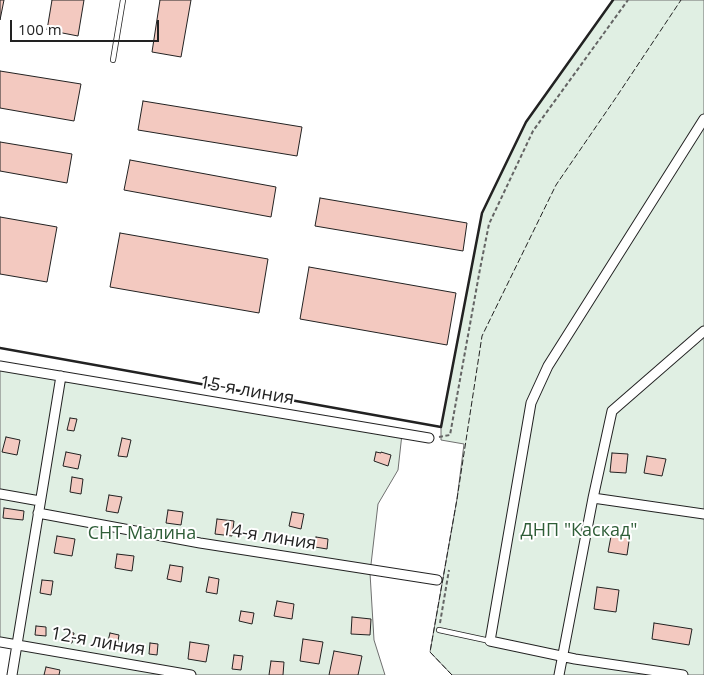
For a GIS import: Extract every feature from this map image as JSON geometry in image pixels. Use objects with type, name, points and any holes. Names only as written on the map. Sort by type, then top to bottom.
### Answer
[{"type":"street","points":[[683,675],[575,658],[490,640],[531,403],[548,366],[704,119]]},
{"type":"street","points":[[559,675],[593,498],[612,411],[704,331]]},
{"type":"street","name":"15-я линия","points":[[0,366],[429,438]]},
{"type":"street","points":[[12,675],[61,376]]},
{"type":"street","points":[[0,494],[40,501]]},
{"type":"street","points":[[593,498],[704,514]]},
{"type":"street","name":"14-я линия","points":[[38,513],[200,543],[437,580]]},
{"type":"street","name":"12-я линия","points":[[0,642],[190,675]]},
{"type":"lane","points":[[113,60],[123,0]]},
{"type":"lane","points":[[439,630],[490,640]]},
{"type":"path","points":[[429,438],[450,435],[489,224],[533,131],[628,0]]},
{"type":"path","points":[[439,630],[449,570]]},
{"type":"green space","name":"ДНП \"Каскад\"","points":[[613,0],[704,0],[704,675],[452,675],[430,652],[457,499],[464,444],[441,440],[441,427],[482,213],[526,122]]},
{"type":"green space","name":"СНТ Малина","points":[[0,366],[402,434],[398,470],[378,504],[370,573],[374,640],[385,675],[12,675],[18,645],[0,642]]},
{"type":"building","points":[[0,0],[4,0],[0,20]]},
{"type":"building","points":[[52,0],[84,0],[78,36],[47,30]]},
{"type":"building","points":[[160,0],[191,0],[181,57],[152,52]]},
{"type":"building","points":[[0,71],[81,84],[74,121],[0,108]]},
{"type":"building","points":[[143,101],[302,127],[297,156],[138,130]]},
{"type":"building","points":[[0,142],[72,154],[67,183],[0,171]]},
{"type":"building","points":[[130,160],[276,187],[271,217],[124,190]]},
{"type":"building","points":[[320,198],[467,223],[463,251],[315,226]]},
{"type":"building","points":[[0,217],[57,227],[47,282],[0,274]]},
{"type":"building","points":[[120,233],[268,259],[259,313],[110,287]]},
{"type":"building","points":[[309,267],[456,293],[447,345],[300,319]]},
{"type":"building","points":[[70,418],[77,419],[74,431],[67,430]]},
{"type":"building","points":[[6,437],[20,440],[17,455],[2,452]]},
{"type":"building","points":[[122,438],[131,440],[127,457],[118,456]]},
{"type":"building","points":[[66,452],[81,455],[78,469],[63,466]]},
{"type":"building","points":[[376,452],[391,455],[388,466],[374,461]]},
{"type":"building","points":[[612,453],[628,454],[626,473],[610,472]]},
{"type":"building","points":[[647,456],[666,459],[662,476],[644,473]]},
{"type":"building","points":[[72,477],[83,479],[81,494],[70,492]]},
{"type":"building","points":[[109,495],[122,497],[118,513],[106,511]]},
{"type":"building","points":[[4,508],[24,511],[23,520],[3,518]]},
{"type":"building","points":[[168,510],[183,512],[181,525],[166,523]]},
{"type":"building","points":[[292,512],[304,514],[301,529],[289,526]]},
{"type":"building","points":[[217,519],[234,521],[232,536],[215,534]]},
{"type":"building","points":[[612,531],[630,534],[627,555],[608,552]]},
{"type":"building","points":[[57,536],[75,539],[72,556],[54,553]]},
{"type":"building","points":[[316,537],[328,539],[327,549],[315,547]]},
{"type":"building","points":[[117,554],[134,556],[132,571],[115,568]]},
{"type":"building","points":[[170,565],[183,567],[181,582],[167,579]]},
{"type":"building","points":[[209,577],[219,579],[217,594],[206,592]]},
{"type":"building","points":[[42,580],[53,581],[51,595],[40,593]]},
{"type":"building","points":[[597,587],[619,590],[616,612],[594,609]]},
{"type":"building","points":[[277,601],[294,604],[292,619],[274,616]]},
{"type":"building","points":[[241,611],[254,613],[252,624],[239,621]]},
{"type":"building","points":[[352,617],[371,619],[370,635],[351,634]]},
{"type":"building","points":[[654,623],[692,629],[689,645],[652,639]]},
{"type":"building","points":[[36,626],[46,627],[46,636],[35,635]]},
{"type":"building","points":[[68,632],[74,633],[72,643],[66,642]]},
{"type":"building","points":[[110,633],[119,635],[117,647],[107,645]]},
{"type":"building","points":[[303,639],[323,642],[319,664],[300,661]]},
{"type":"building","points":[[190,642],[209,645],[206,662],[188,659]]},
{"type":"building","points":[[150,643],[158,644],[157,655],[149,654]]},
{"type":"building","points":[[334,651],[362,656],[358,675],[329,675]]},
{"type":"building","points":[[234,655],[243,656],[241,670],[232,669]]},
{"type":"building","points":[[271,661],[284,662],[283,675],[269,675]]},
{"type":"building","points":[[46,667],[60,670],[59,675],[44,675]]},
{"type":"fence","points":[[452,675],[430,652],[457,499],[482,336],[556,185],[681,0]]},
{"type":"wall","points":[[0,348],[441,427],[482,213],[526,122],[613,0]]}]
